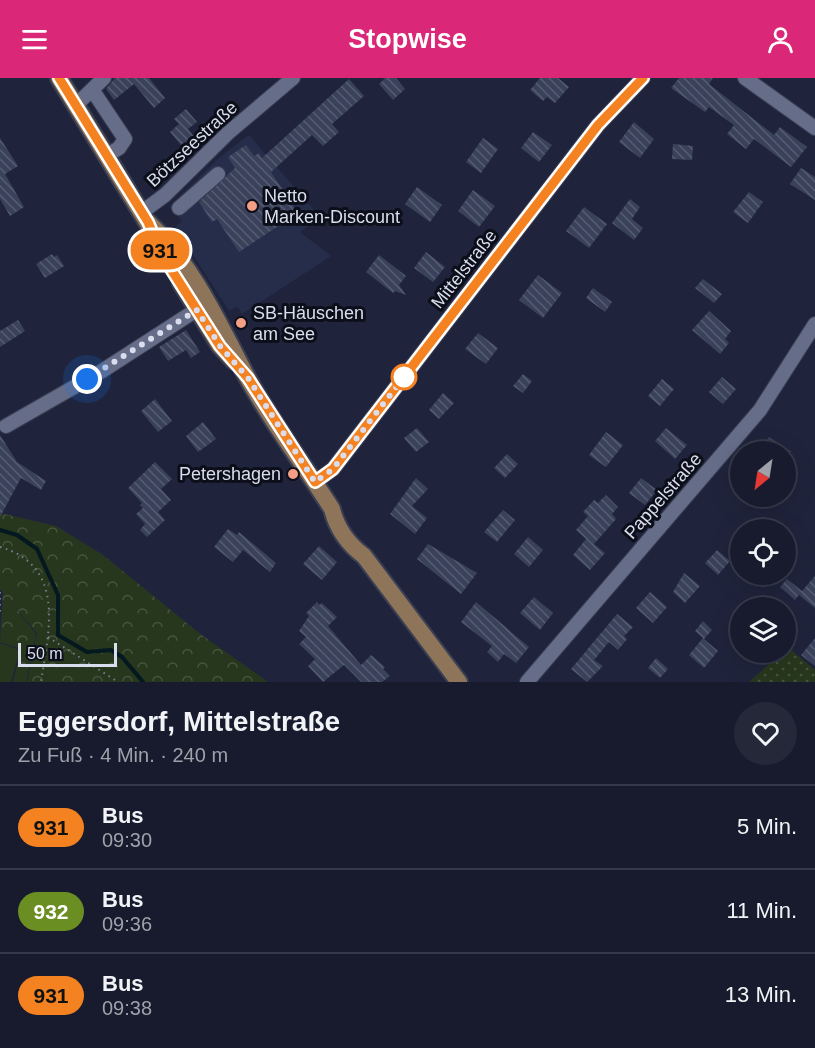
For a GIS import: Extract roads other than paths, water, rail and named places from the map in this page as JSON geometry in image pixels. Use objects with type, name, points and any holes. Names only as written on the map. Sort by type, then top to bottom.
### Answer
[{"type":"main road","points":[[59,78],[145,217],[172,248],[202,306],[230,339],[248,378],[332,509],[344,517],[353,529],[364,556],[459,682]]},
{"type":"street","points":[[75,106],[104,78]]},
{"type":"street","name":"Bötzseestraße","points":[[145,217],[228,133],[293,78]]},
{"type":"street","name":"Mittelstraße","points":[[315,482],[333,469],[598,125],[643,78]]},
{"type":"street","points":[[745,78],[815,128]]},
{"type":"street","points":[[93,91],[125,139],[119,148],[106,156]]},
{"type":"street","points":[[179,208],[218,174]]},
{"type":"street","points":[[6,426],[102,370],[202,306]]},
{"type":"street","name":"Pappelstraße","points":[[527,682],[760,410],[815,324]]},
{"type":"waterway","points":[[0,530],[17,535],[37,549],[58,595],[58,635],[87,652],[111,650],[122,657],[143,682]]},
{"type":"place","name":"Netto Marken-Discount","points":[[252,206]]},
{"type":"place","name":"SB-Häuschen am See","points":[[241,323]]},
{"type":"place","name":"Petershagen","points":[[293,474]]}]
